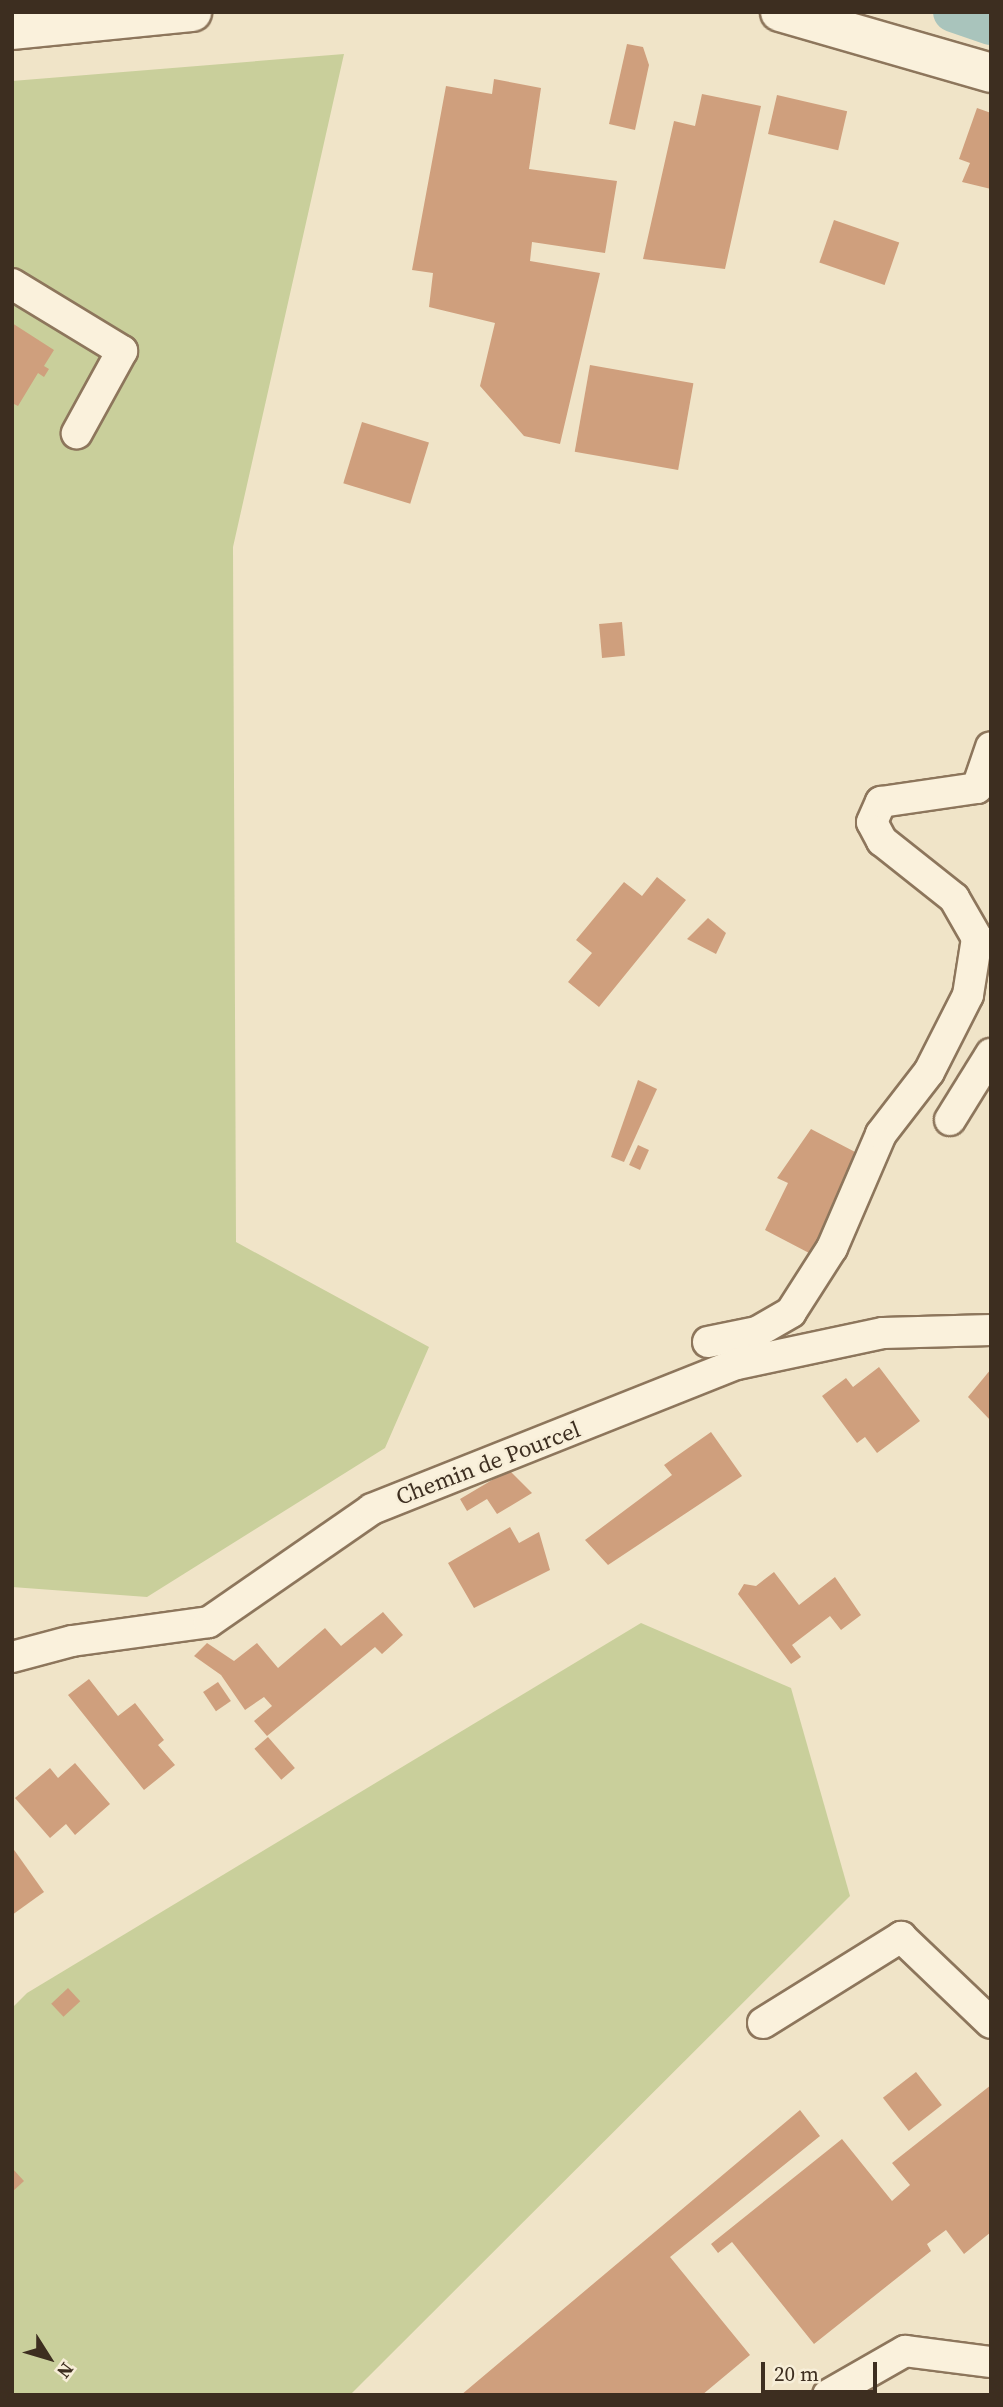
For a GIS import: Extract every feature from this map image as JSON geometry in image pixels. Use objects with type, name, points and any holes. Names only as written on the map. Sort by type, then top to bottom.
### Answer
[{"type":"main road","points":[[12,30],[192,12]]},
{"type":"main road","points":[[779,12],[991,72]]},
{"type":"street","points":[[12,285],[122,351],[77,433]]},
{"type":"street","points":[[708,1342],[757,1332],[791,1312],[832,1248],[881,1134],[929,1072],[968,995],[977,938],[954,898],[883,841],[872,822],[881,802],[977,788],[991,747]]},
{"type":"street","points":[[950,1120],[991,1054]]},
{"type":"street","name":"Chemin de Pourcel","points":[[12,1657],[72,1642],[209,1622],[372,1509],[737,1364],[883,1333],[991,1330]]},
{"type":"street","points":[[763,2023],[901,1937],[991,2023]]},
{"type":"street","points":[[828,2394],[905,2351],[991,2362]]},
{"type":"green space","points":[[344,54],[233,547],[236,1242],[429,1347],[385,1448],[147,1597],[12,1587],[12,81]]},
{"type":"green space","points":[[641,1623],[791,1688],[850,1896],[350,2395],[12,2395],[12,2008],[27,1993]]},
{"type":"building","points":[[627,44],[643,47],[649,65],[635,130],[609,124]]},
{"type":"building","points":[[494,79],[541,88],[529,169],[617,181],[605,253],[532,242],[530,261],[600,273],[560,444],[524,436],[480,386],[495,323],[429,307],[433,273],[412,270],[446,86],[492,94]]},
{"type":"building","points":[[702,94],[761,106],[725,269],[643,259],[674,121],[695,126]]},
{"type":"building","points":[[777,95],[847,111],[838,150],[768,134]]},
{"type":"building","points":[[977,108],[991,113],[991,189],[962,182],[970,163],[959,159]]},
{"type":"building","points":[[834,220],[899,242],[885,285],[819,263]]},
{"type":"building","points":[[12,323],[54,350],[44,366],[49,369],[44,377],[38,373],[18,406],[12,403]]},
{"type":"building","points":[[590,365],[693,383],[678,470],[575,452]]},
{"type":"building","points":[[362,422],[429,442],[410,504],[343,483]]},
{"type":"building","points":[[622,622],[625,656],[602,658],[599,624]]},
{"type":"building","points":[[657,877],[686,900],[599,1007],[568,982],[592,953],[576,940],[624,882],[642,896]]},
{"type":"building","points":[[708,918],[726,933],[716,954],[687,939]]},
{"type":"building","points":[[638,1080],[657,1089],[624,1162],[611,1157]]},
{"type":"building","points":[[811,1129],[857,1153],[811,1254],[765,1230],[788,1183],[777,1178]]},
{"type":"building","points":[[638,1145],[649,1150],[640,1170],[629,1165]]},
{"type":"building","points":[[879,1367],[920,1421],[877,1453],[865,1437],[857,1443],[822,1396],[846,1378],[853,1387]]},
{"type":"building","points":[[991,1369],[991,1421],[968,1397]]},
{"type":"building","points":[[711,1432],[742,1476],[608,1565],[585,1540],[672,1475],[664,1465]]},
{"type":"building","points":[[509,1470],[532,1493],[497,1514],[487,1499],[467,1511],[460,1499]]},
{"type":"building","points":[[510,1527],[519,1543],[539,1532],[550,1570],[474,1608],[448,1563]]},
{"type":"building","points":[[774,1572],[799,1605],[835,1577],[861,1615],[841,1630],[830,1616],[792,1645],[801,1657],[791,1664],[738,1594],[744,1584],[756,1586]]},
{"type":"building","points":[[383,1612],[403,1635],[382,1654],[375,1647],[267,1736],[254,1721],[272,1706],[264,1697],[245,1710],[221,1675],[194,1656],[207,1643],[234,1661],[257,1643],[278,1668],[325,1628],[341,1646]]},
{"type":"building","points":[[89,1679],[118,1716],[135,1703],[164,1740],[158,1745],[175,1765],[144,1790],[68,1695]]},
{"type":"building","points":[[218,1682],[231,1701],[216,1711],[203,1692]]},
{"type":"building","points":[[268,1737],[295,1768],[281,1780],[254,1749]]},
{"type":"building","points":[[75,1763],[110,1804],[75,1835],[66,1824],[50,1838],[15,1798],[50,1768],[58,1778]]},
{"type":"building","points":[[12,1847],[44,1892],[12,1915]]},
{"type":"building","points":[[68,1988],[80,2001],[63,2017],[51,2004]]},
{"type":"building","points":[[916,2072],[942,2105],[909,2131],[883,2098]]},
{"type":"building","points":[[991,2085],[991,2232],[964,2254],[946,2230],[927,2244],[931,2251],[814,2344],[732,2242],[718,2253],[711,2244],[842,2139],[892,2201],[910,2185],[892,2163]]},
{"type":"building","points":[[800,2110],[820,2136],[670,2257],[750,2355],[702,2395],[461,2395]]},
{"type":"building","points":[[12,2168],[24,2181],[12,2192]]},
{"type":"waterway","points":[[953,12],[991,25]]}]
